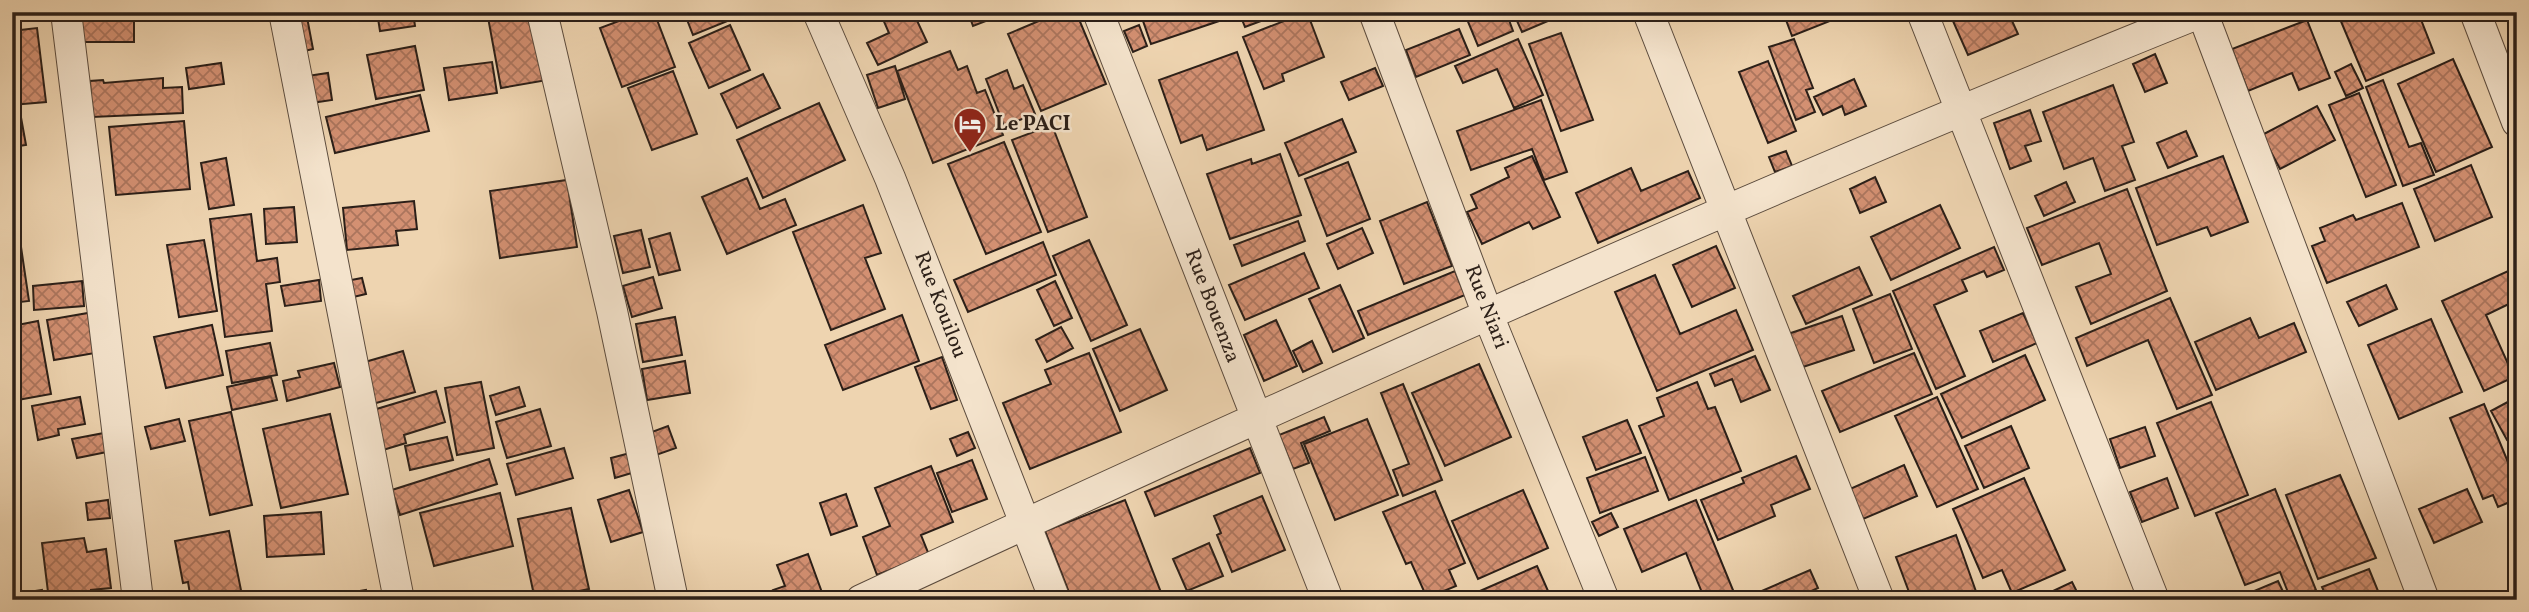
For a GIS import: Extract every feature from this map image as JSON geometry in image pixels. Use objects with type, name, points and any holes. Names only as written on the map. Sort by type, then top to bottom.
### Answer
[{"type":"street","points":[[66,12],[138,600]]},
{"type":"street","points":[[284,12],[399,600]]},
{"type":"street","points":[[542,12],[612,311],[673,600]]},
{"type":"street","name":"Rue Kouilou","points":[[818,12],[890,178],[1055,600]]},
{"type":"street","name":"Rue Bouenza","points":[[1098,12],[1328,600]]},
{"type":"street","name":"Rue Niari","points":[[1374,12],[1488,315],[1604,600]]},
{"type":"street","points":[[1648,12],[1879,600]]},
{"type":"street","points":[[1922,12],[2154,600]]},
{"type":"street","points":[[861,600],[1026,523],[1726,210],[1961,109],[2202,12],[2424,600]]},
{"type":"street","points":[[2475,12],[2517,122]]},
{"type":"building","points":[[78,12],[134,13],[134,42],[78,42]]},
{"type":"building","points":[[294,12],[306,12],[313,49],[300,52]]},
{"type":"building","points":[[377,12],[413,12],[415,26],[380,31]]},
{"type":"building","points":[[487,12],[524,12],[525,16],[540,13],[553,79],[501,88]]},
{"type":"building","points":[[643,12],[654,12],[675,67],[622,87],[600,28]]},
{"type":"building","points":[[684,12],[733,12],[735,18],[693,35]]},
{"type":"building","points":[[891,12],[913,12],[927,42],[878,65],[867,43],[889,33],[882,17]]},
{"type":"building","points":[[968,12],[1009,12],[973,26]]},
{"type":"building","points":[[1060,12],[1076,12],[1106,84],[1041,111],[1008,34]]},
{"type":"building","points":[[1157,12],[1220,12],[1222,20],[1151,44],[1142,18]]},
{"type":"building","points":[[1239,12],[1285,12],[1245,27]]},
{"type":"building","points":[[1307,12],[1324,57],[1282,74],[1284,81],[1264,89],[1243,37]]},
{"type":"building","points":[[1464,12],[1506,12],[1513,31],[1478,46]]},
{"type":"building","points":[[1513,12],[1569,12],[1522,32]]},
{"type":"building","points":[[1783,12],[1838,12],[1840,17],[1792,36]]},
{"type":"building","points":[[1949,12],[2008,12],[2018,34],[1968,55]]},
{"type":"building","points":[[2358,12],[2381,12],[2382,16],[2392,12],[2418,12],[2434,53],[2366,81],[2340,19]]},
{"type":"building","points":[[2307,20],[2330,78],[2299,90],[2292,73],[2248,91],[2232,49]]},
{"type":"building","points":[[730,25],[750,70],[709,88],[689,43]]},
{"type":"building","points":[[1139,25],[1147,46],[1133,52],[1124,31]]},
{"type":"building","points":[[37,28],[46,102],[12,105],[12,31]]},
{"type":"building","points":[[1459,29],[1470,55],[1416,77],[1406,50]]},
{"type":"building","points":[[1561,33],[1593,120],[1561,131],[1529,44]]},
{"type":"building","points":[[1518,39],[1543,95],[1514,108],[1497,69],[1463,83],[1455,66]]},
{"type":"building","points":[[1794,39],[1813,88],[1806,90],[1815,112],[1796,120],[1769,47]]},
{"type":"building","points":[[415,46],[424,90],[376,99],[367,55]]},
{"type":"building","points":[[950,51],[958,70],[967,66],[977,93],[985,90],[1003,135],[933,163],[897,71]]},
{"type":"building","points":[[1237,52],[1264,130],[1207,150],[1202,135],[1181,143],[1159,80]]},
{"type":"building","points":[[2155,54],[2167,83],[2145,92],[2133,64]]},
{"type":"building","points":[[2453,59],[2492,147],[2436,172],[2398,84]]},
{"type":"building","points":[[1768,61],[1796,131],[1768,143],[1739,72]]},
{"type":"building","points":[[492,62],[497,93],[449,100],[444,68]]},
{"type":"building","points":[[221,63],[224,84],[189,89],[186,68]]},
{"type":"building","points":[[2351,64],[2363,88],[2346,96],[2335,72]]},
{"type":"building","points":[[895,66],[905,99],[878,108],[867,75]]},
{"type":"building","points":[[1375,68],[1383,86],[1349,100],[1341,82]]},
{"type":"building","points":[[1007,70],[1014,89],[1023,85],[1035,114],[1004,126],[986,79]]},
{"type":"building","points":[[673,71],[697,134],[652,150],[628,88]]},
{"type":"building","points":[[328,73],[332,100],[311,103],[307,76]]},
{"type":"building","points":[[763,74],[780,108],[737,128],[721,94]]},
{"type":"building","points":[[163,78],[163,88],[182,87],[183,113],[92,117],[90,81],[103,80],[104,83]]},
{"type":"building","points":[[1854,79],[1866,106],[1845,115],[1842,106],[1823,115],[1814,97]]},
{"type":"building","points":[[2383,80],[2409,147],[2421,143],[2434,175],[2403,186],[2366,87]]},
{"type":"building","points":[[2113,85],[2134,142],[2122,146],[2135,180],[2105,191],[2093,158],[2064,169],[2043,112]]},
{"type":"building","points":[[2359,93],[2396,185],[2366,197],[2329,105]]},
{"type":"building","points":[[420,95],[429,131],[335,153],[326,117]]},
{"type":"building","points":[[1541,100],[1567,172],[1544,180],[1532,149],[1471,170],[1457,131]]},
{"type":"building","points":[[819,103],[845,160],[763,198],[737,140]]},
{"type":"building","points":[[2317,106],[2335,140],[2280,169],[2262,135]]},
{"type":"building","points":[[2030,110],[2041,141],[2025,146],[2031,161],[2010,169],[1994,123]]},
{"type":"building","points":[[20,112],[26,145],[12,147],[12,113]]},
{"type":"building","points":[[1342,119],[1356,152],[1299,176],[1285,143]]},
{"type":"building","points":[[184,121],[190,189],[116,195],[109,127]]},
{"type":"building","points":[[1052,125],[1087,217],[1048,232],[1012,140]]},
{"type":"building","points":[[2186,131],[2197,156],[2168,168],[2157,143]]},
{"type":"building","points":[[1004,142],[1041,232],[986,254],[948,164]]},
{"type":"building","points":[[1786,151],[1792,166],[1775,172],[1769,157]]},
{"type":"building","points":[[1280,154],[1301,215],[1230,239],[1207,174],[1251,159],[1252,164]]},
{"type":"building","points":[[1532,156],[1560,217],[1533,229],[1529,222],[1482,244],[1467,212],[1477,208],[1471,195],[1509,177],[1505,168]]},
{"type":"building","points":[[2223,156],[2248,222],[2211,236],[2207,227],[2157,245],[2136,188]]},
{"type":"building","points":[[226,158],[234,205],[209,209],[201,163]]},
{"type":"building","points":[[1348,162],[1370,219],[1327,236],[1305,179]]},
{"type":"building","points":[[2471,165],[2492,217],[2435,241],[2414,189]]},
{"type":"building","points":[[1631,168],[1641,191],[1688,171],[1700,198],[1598,243],[1576,193]]},
{"type":"building","points":[[1875,177],[1886,202],[1860,213],[1850,189]]},
{"type":"building","points":[[747,178],[760,209],[785,199],[796,225],[727,254],[702,197]]},
{"type":"building","points":[[567,180],[577,247],[500,258],[490,191]]},
{"type":"building","points":[[2066,182],[2075,202],[2044,216],[2035,196]]},
{"type":"building","points":[[2127,189],[2167,291],[2091,324],[2076,287],[2111,274],[2099,243],[2042,265],[2027,228]]},
{"type":"building","points":[[414,201],[417,229],[396,231],[398,245],[347,250],[343,208]]},
{"type":"building","points":[[1427,202],[1452,266],[1404,284],[1380,221]]},
{"type":"building","points":[[2402,203],[2419,247],[2327,283],[2312,246],[2325,241],[2320,228],[2353,215],[2356,220]]},
{"type":"building","points":[[863,205],[881,253],[865,258],[885,309],[831,330],[793,232]]},
{"type":"building","points":[[1940,205],[1960,248],[1891,280],[1871,237]]},
{"type":"building","points":[[294,207],[297,242],[266,244],[264,209]]},
{"type":"building","points":[[251,214],[257,261],[277,258],[280,282],[266,284],[272,331],[225,337],[210,219]]},
{"type":"building","points":[[12,220],[17,220],[29,301],[12,303]]},
{"type":"building","points":[[1298,221],[1305,241],[1242,266],[1234,245]]},
{"type":"building","points":[[1362,228],[1373,253],[1338,269],[1327,244]]},
{"type":"building","points":[[641,230],[650,267],[623,273],[614,236]]},
{"type":"building","points":[[670,233],[680,270],[659,275],[649,239]]},
{"type":"building","points":[[204,240],[217,311],[179,317],[167,245]]},
{"type":"building","points":[[1089,240],[1127,325],[1091,341],[1053,256]]},
{"type":"building","points":[[1043,242],[1056,275],[968,312],[954,280]]},
{"type":"building","points":[[1716,246],[1735,288],[1692,307],[1673,265]]},
{"type":"building","points":[[1994,247],[2004,270],[1987,277],[1984,271],[1962,280],[1967,291],[1934,305],[1965,376],[1936,389],[1893,291]]},
{"type":"building","points":[[1304,253],[1319,288],[1245,320],[1229,285]]},
{"type":"building","points":[[1859,267],[1872,295],[1806,324],[1793,296]]},
{"type":"building","points":[[2517,267],[2517,300],[2486,315],[2514,377],[2484,391],[2442,301]]},
{"type":"building","points":[[1455,271],[1465,295],[1368,335],[1358,311]]},
{"type":"building","points":[[1655,275],[1680,334],[1736,310],[1753,350],[1657,391],[1615,292]]},
{"type":"building","points":[[653,277],[662,308],[632,317],[623,286]]},
{"type":"building","points":[[362,278],[366,294],[349,298],[346,281]]},
{"type":"building","points":[[319,280],[321,301],[285,306],[281,286]]},
{"type":"building","points":[[82,281],[84,306],[34,310],[33,286]]},
{"type":"building","points":[[1055,281],[1072,318],[1054,326],[1037,290]]},
{"type":"building","points":[[1340,285],[1364,338],[1333,352],[1309,299]]},
{"type":"building","points":[[2386,285],[2397,309],[2359,326],[2347,302]]},
{"type":"building","points":[[1890,294],[1912,349],[1874,363],[1853,309]]},
{"type":"building","points":[[2170,298],[2212,395],[2177,409],[2148,340],[2087,366],[2076,338]]},
{"type":"building","points":[[88,313],[95,353],[54,360],[47,320]]},
{"type":"building","points":[[2023,313],[2037,343],[1993,362],[1980,331]]},
{"type":"building","points":[[902,315],[919,361],[843,390],[825,345]]},
{"type":"building","points":[[1842,316],[1854,350],[1800,368],[1788,334]]},
{"type":"building","points":[[675,317],[682,355],[643,362],[636,324]]},
{"type":"building","points":[[2250,318],[2259,338],[2294,323],[2306,352],[2216,390],[2195,342]]},
{"type":"building","points":[[2431,319],[2462,392],[2399,419],[2368,345]]},
{"type":"building","points":[[1276,320],[1297,366],[1264,381],[1244,335]]},
{"type":"building","points":[[38,321],[51,394],[12,401],[12,326]]},
{"type":"building","points":[[212,325],[223,375],[166,388],[154,337]]},
{"type":"building","points":[[1061,327],[1073,348],[1047,362],[1036,340]]},
{"type":"building","points":[[1140,329],[1167,390],[1120,411],[1093,349]]},
{"type":"building","points":[[1312,341],[1322,363],[1303,372],[1293,351]]},
{"type":"building","points":[[270,343],[277,375],[232,383],[226,351]]},
{"type":"building","points":[[403,351],[415,392],[369,405],[358,364]]},
{"type":"building","points":[[1089,353],[1121,432],[1030,469],[1003,403],[1051,384],[1045,370]]},
{"type":"building","points":[[1914,353],[1932,394],[1840,432],[1822,391]]},
{"type":"building","points":[[2025,355],[2045,400],[1962,438],[1941,394]]},
{"type":"building","points":[[1755,356],[1770,390],[1741,402],[1732,379],[1715,386],[1710,374]]},
{"type":"building","points":[[942,357],[957,400],[931,409],[915,367]]},
{"type":"building","points":[[685,361],[690,393],[647,400],[642,369]]},
{"type":"building","points":[[334,363],[340,387],[287,401],[283,381],[300,377],[298,371]]},
{"type":"building","points":[[1479,364],[1511,437],[1445,466],[1412,393]]},
{"type":"building","points":[[271,377],[277,400],[232,410],[227,387]]},
{"type":"building","points":[[481,382],[494,448],[457,455],[445,388]]},
{"type":"building","points":[[1697,382],[1708,409],[1715,407],[1741,471],[1669,500],[1639,426],[1664,416],[1657,398]]},
{"type":"building","points":[[1403,384],[1442,480],[1403,496],[1393,470],[1409,464],[1381,393]]},
{"type":"building","points":[[519,387],[525,406],[496,415],[490,396]]},
{"type":"building","points":[[436,391],[445,422],[404,435],[406,443],[383,450],[370,411]]},
{"type":"building","points":[[80,397],[85,424],[58,429],[59,435],[38,440],[32,406]]},
{"type":"building","points":[[1937,397],[1978,489],[1937,507],[1895,416]]},
{"type":"building","points":[[2517,397],[2517,435],[2507,440],[2491,411]]},
{"type":"building","points":[[2211,402],[2248,495],[2195,516],[2157,423]]},
{"type":"building","points":[[2484,404],[2517,484],[2517,499],[2498,507],[2493,495],[2483,499],[2450,418]]},
{"type":"building","points":[[540,409],[551,446],[507,458],[496,422]]},
{"type":"building","points":[[231,412],[252,505],[210,515],[189,421]]},
{"type":"building","points":[[330,414],[348,494],[281,508],[263,429]]},
{"type":"building","points":[[1324,417],[1330,431],[1301,443],[1309,463],[1293,469],[1279,435]]},
{"type":"building","points":[[179,419],[185,441],[151,449],[145,427]]},
{"type":"building","points":[[1367,419],[1398,495],[1335,520],[1304,444]]},
{"type":"building","points":[[1627,420],[1641,453],[1596,470],[1583,437]]},
{"type":"building","points":[[668,426],[676,448],[656,455],[649,433]]},
{"type":"building","points":[[2011,426],[2029,468],[1984,488],[1965,446]]},
{"type":"building","points":[[2145,427],[2155,456],[2120,468],[2110,439]]},
{"type":"building","points":[[968,432],[975,448],[957,456],[950,439]]},
{"type":"building","points":[[104,433],[107,452],[77,458],[72,439]]},
{"type":"building","points":[[447,437],[453,460],[410,470],[405,446]]},
{"type":"building","points":[[564,448],[573,478],[516,495],[507,464]]},
{"type":"building","points":[[1250,448],[1260,473],[1155,516],[1145,492]]},
{"type":"building","points":[[630,453],[635,472],[615,478],[611,458]]},
{"type":"building","points":[[1796,456],[1810,489],[1771,505],[1775,516],[1718,540],[1701,500],[1744,483],[1742,478]]},
{"type":"building","points":[[1645,457],[1658,491],[1600,513],[1587,478]]},
{"type":"building","points":[[489,459],[497,484],[400,515],[392,490]]},
{"type":"building","points":[[972,460],[987,499],[952,512],[937,473]]},
{"type":"building","points":[[1904,465],[1917,496],[1863,519],[1850,489]]},
{"type":"building","points":[[931,466],[953,522],[921,535],[929,555],[877,575],[863,537],[890,526],[875,488]]},
{"type":"building","points":[[2340,475],[2376,558],[2318,579],[2286,495]]},
{"type":"building","points":[[2024,478],[2065,570],[2012,593],[2002,570],[1983,578],[1953,509]]},
{"type":"building","points":[[2167,478],[2178,508],[2142,522],[2130,492]]},
{"type":"building","points":[[2275,489],[2316,590],[2291,600],[2280,572],[2245,585],[2216,513]]},
{"type":"building","points":[[2467,489],[2482,522],[2434,543],[2419,509]]},
{"type":"building","points":[[629,490],[643,532],[611,542],[598,500]]},
{"type":"building","points":[[1523,490],[1548,548],[1478,579],[1452,521]]},
{"type":"building","points":[[1435,491],[1465,563],[1449,570],[1456,586],[1427,598],[1411,562],[1406,564],[1383,512]]},
{"type":"building","points":[[500,493],[513,546],[434,566],[420,513]]},
{"type":"building","points":[[846,494],[857,526],[831,535],[820,503]]},
{"type":"building","points":[[1262,496],[1285,550],[1232,572],[1217,535],[1221,533],[1214,516]]},
{"type":"building","points":[[108,500],[110,518],[88,520],[86,503]]},
{"type":"building","points":[[1125,500],[1162,595],[1149,600],[1072,600],[1045,531]]},
{"type":"building","points":[[1696,500],[1735,595],[1723,600],[1705,600],[1686,553],[1642,572],[1624,529]]},
{"type":"building","points":[[571,508],[589,589],[535,600],[518,519]]},
{"type":"building","points":[[321,512],[324,554],[267,557],[264,516]]},
{"type":"building","points":[[1611,513],[1618,527],[1599,536],[1592,522]]},
{"type":"building","points":[[229,531],[243,600],[191,600],[188,582],[183,583],[175,541]]},
{"type":"building","points":[[1956,535],[1979,600],[1912,600],[1896,557]]},
{"type":"building","points":[[84,538],[87,552],[106,549],[111,588],[91,590],[92,600],[49,600],[42,543]]},
{"type":"building","points":[[1209,543],[1223,576],[1187,591],[1173,559]]},
{"type":"building","points":[[808,554],[824,598],[777,600],[773,590],[785,586],[777,565]]},
{"type":"building","points":[[1537,566],[1552,600],[1464,600],[1464,598]]},
{"type":"building","points":[[2369,569],[2378,591],[2357,600],[2328,600],[2322,587]]},
{"type":"building","points":[[1810,570],[1818,588],[1792,600],[1741,600]]},
{"type":"building","points":[[2278,581],[2287,600],[2250,600],[2247,594]]},
{"type":"building","points":[[2072,582],[2081,600],[2034,600]]},
{"type":"building","points":[[42,590],[43,600],[23,600],[22,593]]},
{"type":"building","points":[[366,590],[368,600],[319,598]]},
{"type":"place","name":"Le PACI","points":[[970,154]]}]
